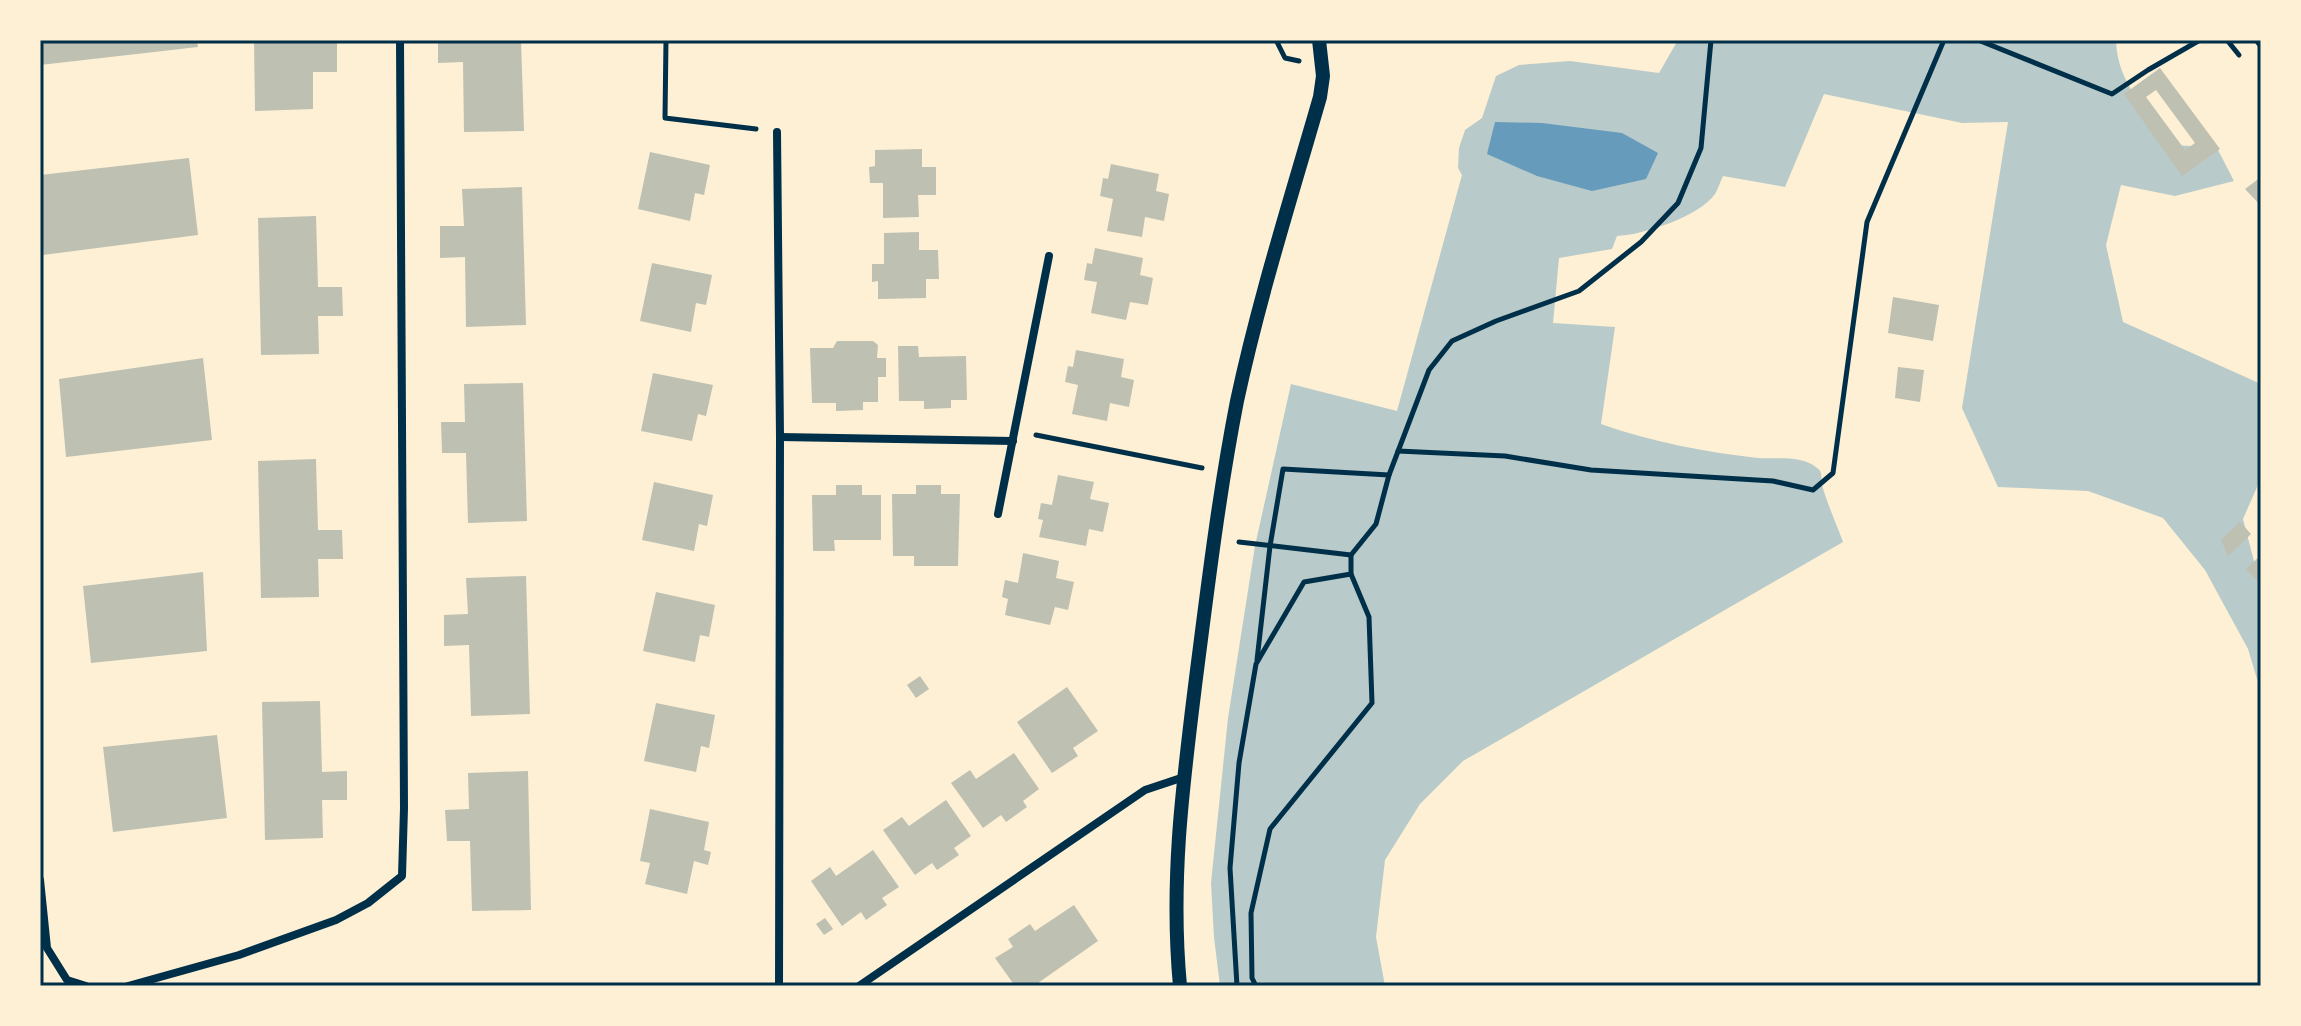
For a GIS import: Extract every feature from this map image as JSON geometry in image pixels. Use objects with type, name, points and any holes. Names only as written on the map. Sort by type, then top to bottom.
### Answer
[{"type":"street","points":[[128,986],[239,955],[336,920],[368,903],[402,876],[400,40]]},
{"type":"street","points":[[1180,986],[1174,899],[1184,777],[1214,539],[1250,345],[1320,97],[1323,76],[1319,40]]},
{"type":"street","points":[[777,132],[779,986]]},
{"type":"street","points":[[998,514],[1049,256]]},
{"type":"street","points":[[780,437],[1013,441]]},
{"type":"street","points":[[859,986],[1145,790],[1184,777]]},
{"type":"street","points":[[40,880],[47,948],[67,980],[86,986]]},
{"type":"path","points":[[666,40],[665,118],[777,132]]},
{"type":"path","points":[[1256,986],[1252,978],[1251,913],[1270,829],[1372,703],[1369,617],[1351,574],[1351,555],[1376,524],[1389,475],[1429,370],[1452,341],[1496,321],[1579,291],[1641,242],[1678,203],[1701,148],[1711,40]]},
{"type":"path","points":[[1398,451],[1505,456],[1591,470],[1773,481],[1813,490],[1833,473],[1867,222],[1944,40]]},
{"type":"path","points":[[1978,40],[2112,94],[2200,40]]},
{"type":"path","points":[[1015,430],[1225,472]]},
{"type":"path","points":[[1237,986],[1230,868],[1239,763],[1283,469],[1389,475]]},
{"type":"path","points":[[1214,539],[1351,555]]},
{"type":"path","points":[[1256,664],[1304,582],[1351,574]]},
{"type":"shaded area","points":[[1678,40],[2116,40],[2128,84],[2165,134],[2176,145],[2217,148],[2234,181],[2175,196],[2121,185],[2106,245],[2123,322],[2261,384],[2261,478],[2243,519],[2255,565],[2261,575],[2261,692],[2248,649],[2205,570],[2163,518],[2088,491],[1998,487],[1962,408],[2008,122],[1962,123],[1824,94],[1785,187],[1723,176],[1708,202],[1684,217],[1641,232],[1617,236],[1612,249],[1559,258],[1553,323],[1615,327],[1601,424],[1698,449],[1805,461],[1820,472],[1824,492],[1843,542],[1463,761],[1420,804],[1385,860],[1376,937],[1385,986],[1220,986],[1211,883],[1228,718],[1255,546],[1291,384],[1397,411],[1462,175],[1458,168],[1459,148],[1465,130],[1482,118],[1496,76],[1519,65],[1570,61],[1659,73]]},
{"type":"water","points":[[1495,122],[1542,123],[1622,133],[1658,153],[1646,179],[1592,191],[1537,176],[1487,154]]},
{"type":"building","points":[[40,40],[197,40],[198,47],[40,65]]},
{"type":"building","points":[[254,40],[337,42],[337,72],[313,72],[313,109],[255,111]]},
{"type":"building","points":[[438,40],[521,40],[524,131],[464,132],[463,62],[438,63]]},
{"type":"building","points":[[2160,68],[2220,149],[2182,176],[2124,94]],"holes":[[[2156,90],[2195,143],[2185,150],[2146,97]]]},
{"type":"building","points":[[922,149],[922,167],[936,167],[936,195],[918,195],[919,217],[883,218],[883,183],[870,183],[869,167],[875,166],[875,150]]},
{"type":"building","points":[[650,152],[710,165],[704,195],[695,193],[690,221],[638,209]]},
{"type":"building","points":[[189,158],[198,235],[43,255],[40,175]]},
{"type":"building","points":[[1111,164],[1159,174],[1156,191],[1169,194],[1164,221],[1145,217],[1142,237],[1107,231],[1113,199],[1100,196],[1103,178],[1108,179]]},
{"type":"building","points":[[2261,177],[2261,206],[2245,189]]},
{"type":"building","points":[[522,187],[526,325],[466,327],[465,257],[440,258],[440,226],[464,226],[462,189]]},
{"type":"building","points":[[316,216],[318,287],[342,287],[343,316],[318,316],[319,354],[261,355],[258,218]]},
{"type":"building","points":[[919,232],[919,250],[938,250],[939,279],[926,279],[926,298],[878,299],[878,281],[872,282],[872,264],[884,264],[884,233]]},
{"type":"building","points":[[1095,248],[1143,258],[1140,275],[1153,278],[1148,305],[1130,302],[1126,320],[1091,313],[1097,282],[1084,280],[1087,263],[1092,264]]},
{"type":"building","points":[[652,263],[712,275],[706,305],[696,303],[691,332],[640,321]]},
{"type":"building","points":[[1893,297],[1939,305],[1933,341],[1888,333]]},
{"type":"building","points":[[837,341],[873,341],[878,345],[877,358],[886,358],[886,377],[878,377],[878,402],[863,402],[863,410],[836,411],[836,403],[812,403],[810,348],[833,348]]},
{"type":"building","points":[[898,346],[918,346],[919,357],[966,356],[967,400],[951,400],[951,408],[924,409],[924,401],[899,401]]},
{"type":"building","points":[[1076,350],[1124,359],[1121,377],[1134,380],[1129,407],[1110,403],[1107,421],[1072,414],[1078,385],[1065,382],[1068,366],[1073,367]]},
{"type":"building","points":[[203,358],[212,440],[66,457],[59,379]]},
{"type":"building","points":[[1898,367],[1924,370],[1920,402],[1895,398]]},
{"type":"building","points":[[653,373],[713,385],[706,416],[698,414],[692,441],[641,431]]},
{"type":"building","points":[[523,383],[527,521],[468,523],[466,453],[442,453],[441,422],[465,422],[464,384]]},
{"type":"building","points":[[316,459],[318,530],[342,530],[343,559],[318,559],[319,597],[261,598],[258,461]]},
{"type":"building","points":[[1058,475],[1094,482],[1090,499],[1109,503],[1103,532],[1089,529],[1086,546],[1039,537],[1043,520],[1038,519],[1041,503],[1052,505]]},
{"type":"building","points":[[654,482],[713,495],[707,526],[699,524],[694,551],[642,540]]},
{"type":"building","points":[[836,485],[862,485],[862,495],[881,495],[881,540],[834,540],[835,551],[813,551],[812,495],[836,495]]},
{"type":"building","points":[[916,485],[941,485],[941,494],[960,494],[958,566],[914,566],[914,556],[893,556],[892,494],[916,494]]},
{"type":"building","points":[[2240,522],[2251,534],[2228,556],[2221,540]]},
{"type":"building","points":[[1023,553],[1059,561],[1056,578],[1074,582],[1068,610],[1055,607],[1050,625],[1005,615],[1008,599],[1002,597],[1005,580],[1018,583]]},
{"type":"building","points":[[2261,555],[2261,585],[2246,569]]},
{"type":"building","points":[[203,572],[207,651],[91,663],[83,586]]},
{"type":"building","points":[[526,576],[530,714],[471,716],[469,645],[444,646],[444,615],[468,614],[466,578]]},
{"type":"building","points":[[656,592],[715,605],[709,637],[700,635],[695,662],[643,651]]},
{"type":"building","points":[[920,676],[929,689],[916,698],[907,685]]},
{"type":"building","points":[[1067,687],[1098,731],[1073,748],[1078,756],[1052,773],[1017,722]]},
{"type":"building","points":[[320,701],[322,772],[347,771],[347,800],[322,800],[323,838],[265,840],[262,702]]},
{"type":"building","points":[[656,703],[715,715],[709,748],[701,746],[696,772],[644,761]]},
{"type":"building","points":[[217,735],[227,818],[113,832],[103,747]]},
{"type":"building","points":[[1014,753],[1039,789],[1023,801],[1027,807],[1006,822],[1001,815],[983,828],[951,783],[970,770],[976,779]]},
{"type":"building","points":[[528,771],[531,910],[472,911],[470,841],[447,841],[445,810],[469,809],[468,773]]},
{"type":"building","points":[[946,800],[971,836],[954,848],[959,855],[937,870],[932,863],[915,875],[883,830],[902,817],[909,826]]},
{"type":"building","points":[[650,809],[709,822],[704,850],[711,852],[708,865],[694,861],[687,894],[645,884],[650,863],[640,861]]},
{"type":"building","points":[[873,850],[899,887],[882,898],[887,905],[866,920],[861,912],[842,926],[811,881],[830,867],[836,876]]},
{"type":"building","points":[[1074,905],[1098,941],[1038,983],[1041,986],[1015,986],[995,958],[1013,947],[1008,939],[1030,924],[1035,931]]},
{"type":"building","points":[[825,918],[833,929],[824,935],[816,924]]}]
